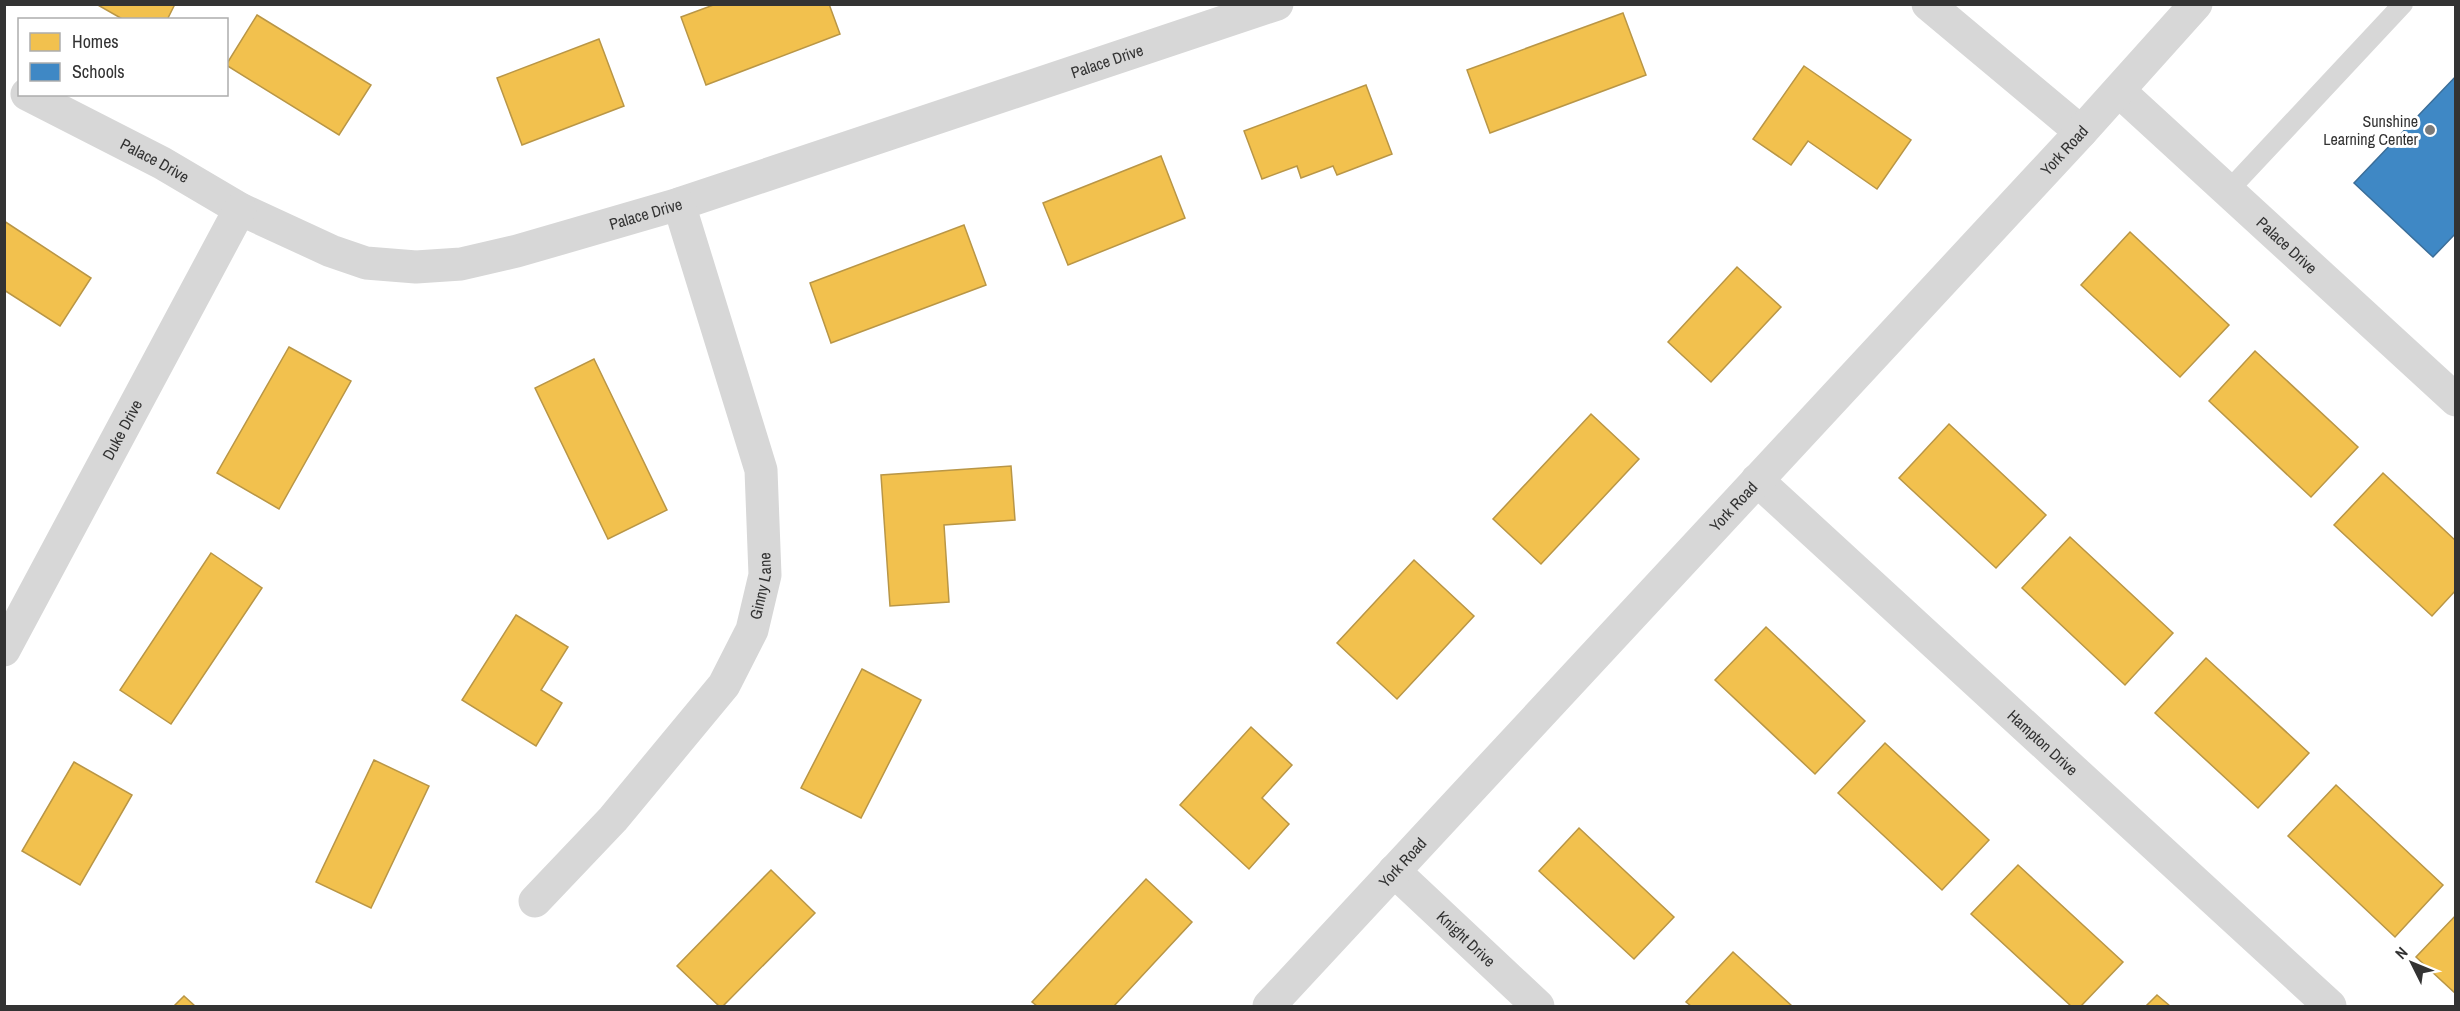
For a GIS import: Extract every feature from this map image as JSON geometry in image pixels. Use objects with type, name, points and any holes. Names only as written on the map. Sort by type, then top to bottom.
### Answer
[{"type":"street","name":"Palace Drive","points":[[31,96],[162,163],[240,209],[331,251],[366,263],[416,267],[461,264],[517,251],[679,204],[1277,4]]},
{"type":"street","points":[[1928,4],[2081,132]]},
{"type":"street","name":"York Road","points":[[1269,1006],[2119,91],[2196,4]]},
{"type":"street","points":[[4,83],[18,90]]},
{"type":"street","name":"Palace Drive","points":[[2119,91],[2456,400]]},
{"type":"street","name":"Ginny Lane","points":[[535,901],[613,819],[724,685],[752,630],[765,574],[761,470],[679,204]]},
{"type":"street","name":"Duke Drive","points":[[4,650],[240,209]]},
{"type":"street","name":"Hampton Drive","points":[[1757,480],[2330,1006]]},
{"type":"street","name":"Knight Drive","points":[[1394,871],[1538,1006]]},
{"type":"lane","points":[[2228,191],[2403,4]]},
{"type":"building: Homes","points":[[96,4],[175,4],[168,18],[120,18]]},
{"type":"building: Homes","points":[[716,4],[829,4],[840,34],[706,85],[681,17]]},
{"type":"building: Homes","points":[[1623,13],[1646,75],[1490,133],[1467,70]]},
{"type":"building: Homes","points":[[257,15],[371,85],[339,135],[228,66],[228,62]]},
{"type":"building: Homes","points":[[599,39],[624,106],[522,145],[497,78]]},
{"type":"building: Homes","points":[[1804,66],[1911,140],[1877,189],[1808,141],[1791,165],[1753,139]]},
{"type":"building: Homes","points":[[1366,85],[1392,154],[1337,175],[1333,166],[1301,178],[1297,166],[1262,179],[1244,131]]},
{"type":"building: Homes","points":[[1161,156],[1185,218],[1068,265],[1043,203]]},
{"type":"building: Homes","points":[[4,221],[91,278],[60,326],[4,290]]},
{"type":"building: Homes","points":[[964,225],[986,285],[831,343],[810,283]]},
{"type":"building: Homes","points":[[2130,232],[2229,325],[2180,377],[2081,285]]},
{"type":"building: Homes","points":[[1737,267],[1781,307],[1711,382],[1668,342]]},
{"type":"building: Homes","points":[[289,347],[351,381],[279,509],[217,473]]},
{"type":"building: Homes","points":[[2255,351],[2358,447],[2311,497],[2209,401]]},
{"type":"building: Homes","points":[[594,359],[667,510],[608,539],[535,388]]},
{"type":"building: Homes","points":[[1591,414],[1639,459],[1541,564],[1493,519]]},
{"type":"building: Homes","points":[[1949,424],[2046,515],[1996,568],[1899,478]]},
{"type":"building: Homes","points":[[1011,466],[1015,520],[944,525],[949,602],[890,606],[881,475]]},
{"type":"building: Homes","points":[[2383,473],[2456,541],[2456,590],[2432,616],[2334,525]]},
{"type":"building: Homes","points":[[2070,537],[2173,633],[2125,685],[2022,588]]},
{"type":"building: Homes","points":[[211,553],[262,588],[171,724],[120,690]]},
{"type":"building: Homes","points":[[1414,560],[1474,616],[1397,699],[1337,643]]},
{"type":"building: Homes","points":[[516,615],[568,647],[541,690],[562,703],[536,746],[462,700]]},
{"type":"building: Homes","points":[[1766,627],[1865,721],[1815,774],[1715,680]]},
{"type":"building: Homes","points":[[2206,658],[2309,753],[2258,808],[2155,713]]},
{"type":"building: Homes","points":[[862,669],[921,700],[861,818],[801,788]]},
{"type":"building: Homes","points":[[1251,727],[1292,765],[1262,798],[1289,824],[1249,869],[1180,805]]},
{"type":"building: Homes","points":[[1885,743],[1989,840],[1942,890],[1838,793]]},
{"type":"building: Homes","points":[[374,760],[429,786],[371,908],[316,882]]},
{"type":"building: Homes","points":[[74,762],[132,795],[80,885],[22,851]]},
{"type":"building: Homes","points":[[2336,785],[2443,885],[2395,937],[2288,836]]},
{"type":"building: Homes","points":[[1579,828],[1674,917],[1634,959],[1539,871]]},
{"type":"building: Homes","points":[[2018,865],[2123,962],[2081,1006],[2071,1006],[1971,914]]},
{"type":"building: Homes","points":[[771,870],[815,913],[723,1006],[719,1006],[677,966]]},
{"type":"building: Homes","points":[[1146,879],[1192,922],[1114,1006],[1037,1006],[1032,1002]]},
{"type":"building: Homes","points":[[2456,915],[2456,994],[2416,957]]},
{"type":"building: Homes","points":[[1733,952],[1792,1006],[1691,1006],[1686,1002]]},
{"type":"building: Homes","points":[[2157,995],[2170,1006],[2146,1006]]},
{"type":"building: Homes","points":[[184,996],[195,1006],[174,1006]]},
{"type":"building: Schools","name":"Sunshine Learning Center","points":[[2456,76],[2456,233],[2433,257],[2354,183]]},
{"type":"place","name":"Sunshine Learning Center","points":[[2430,130]]}]
